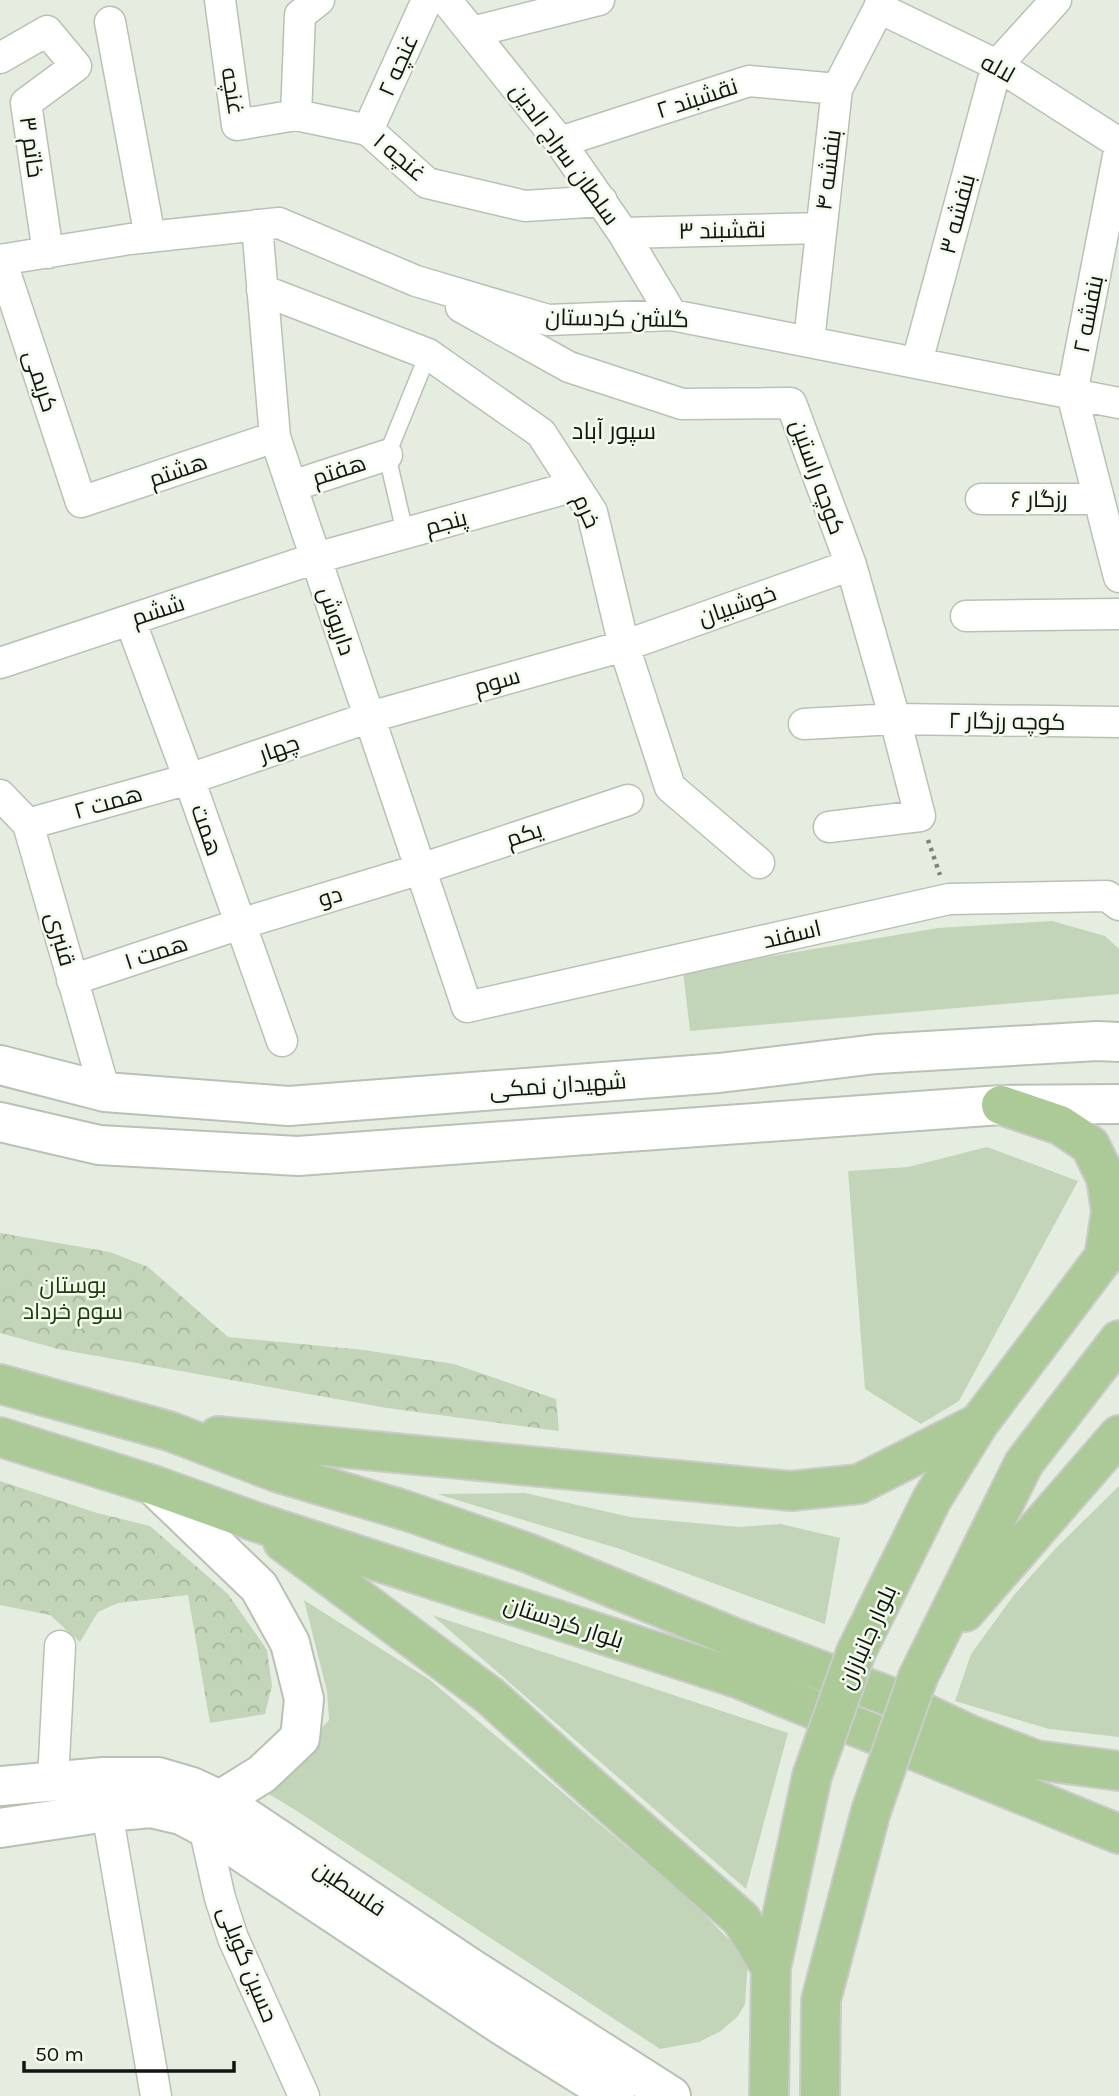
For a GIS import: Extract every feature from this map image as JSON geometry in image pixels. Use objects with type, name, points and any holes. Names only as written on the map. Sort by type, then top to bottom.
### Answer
[{"type":"main road","name":"شهیدان نمکی","points":[[0,1065],[105,1092],[289,1106],[719,1073],[876,1054],[1119,1042]]},
{"type":"main road","points":[[0,1122],[99,1145],[298,1156],[1001,1105],[1119,1104]]},
{"type":"main road","points":[[1001,1105],[1060,1125],[1090,1145],[1106,1178],[1111,1211],[1112,1247]]},
{"type":"main road","name":"بلوار جانبازان","points":[[768,2095],[771,1968],[812,1776],[856,1652],[932,1499],[979,1423],[1112,1247]]},
{"type":"main road","points":[[820,2096],[821,2000],[871,1811],[922,1666],[1024,1463],[1119,1340]]},
{"type":"main road","name":"بلوار کردستان","points":[[0,1384],[169,1431],[276,1472],[407,1511],[528,1553],[740,1640],[888,1696],[968,1734],[1119,1790]]},
{"type":"main road","points":[[169,1431],[791,1491],[859,1484],[979,1423]]},
{"type":"main road","points":[[922,1666],[1119,1435]]},
{"type":"main road","name":"بلوار کردستان","points":[[0,1437],[737,1678],[1119,1834]]},
{"type":"main road","points":[[152,1485],[260,1587],[290,1643],[304,1699],[300,1738],[262,1774],[212,1814]]},
{"type":"main road","points":[[256,1522],[260,1587]]},
{"type":"main road","points":[[256,1522],[490,1696],[741,1919],[771,1968]]},
{"type":"main road","name":"بلوار کردستان","points":[[1037,1760],[1119,1771]]},
{"type":"main road","name":"فلسطین","points":[[0,1786],[104,1777],[158,1777],[192,1787],[212,1814],[434,1980],[615,2096]]},
{"type":"main road","name":"فلسطین","points":[[0,1828],[151,1808],[181,1815],[212,1814],[469,1967],[671,2096]]},
{"type":"street","name":"غنچه","points":[[220,0],[237,125],[296,115]]},
{"type":"street","name":"غنچه ۲","points":[[368,130],[427,0]]},
{"type":"street","name":"سلطان سراج الدین","points":[[446,0],[561,142],[623,233],[672,315]]},
{"type":"street","points":[[472,32],[599,0]]},
{"type":"street","points":[[997,65],[1056,0]]},
{"type":"street","name":"لاله","points":[[880,4],[997,65],[1119,143]]},
{"type":"street","name":"بنفشه ۴","points":[[809,341],[837,89],[880,4]]},
{"type":"street","points":[[296,115],[309,8]]},
{"type":"street","points":[[110,22],[150,237]]},
{"type":"street","points":[[0,58],[47,31],[76,66],[118,65]]},
{"type":"street","name":"بنفشه ۳","points":[[917,362],[997,65]]},
{"type":"street","name":"خاتم ۳","points":[[48,253],[26,103],[76,66]]},
{"type":"street","name":"نقشبند ۲","points":[[561,142],[749,81],[837,89]]},
{"type":"street","name":"غنچه ۱","points":[[296,115],[368,130],[427,183],[525,206],[602,201]]},
{"type":"street","name":"بنفشه ۲","points":[[1072,394],[1115,188],[1119,151]]},
{"type":"street","name":"گلشن کردستان","points":[[0,260],[150,237],[279,223],[415,281],[548,320],[672,315],[1119,403]]},
{"type":"street","name":"داریوش","points":[[257,225],[275,437],[467,1007]]},
{"type":"street","name":"نقشبند ۳","points":[[623,233],[821,228]]},
{"type":"street","name":"کریمی","points":[[0,260],[9,315],[81,502]]},
{"type":"street","name":"کوچه راستین","points":[[415,281],[569,367],[682,404],[791,403],[850,565],[920,816]]},
{"type":"street","name":"خرم","points":[[262,290],[428,354],[541,433],[592,512],[624,646],[670,787],[760,863]]},
{"type":"street","points":[[1072,394],[1119,577]]},
{"type":"street","name":"هشتم","points":[[81,502],[275,437]]},
{"type":"street","name":"هفتم","points":[[292,486],[387,455]]},
{"type":"street","name":"پنجم","points":[[316,558],[576,486]]},
{"type":"street","name":"رزگار ۶","points":[[981,499],[1098,499]]},
{"type":"street","name":"ششم","points":[[0,663],[316,558]]},
{"type":"street","name":"خوشبیان","points":[[624,646],[850,565]]},
{"type":"street","points":[[966,616],[1119,614]]},
{"type":"street","name":"همت","points":[[130,620],[282,1041]]},
{"type":"street","name":"سوم","points":[[370,717],[624,646]]},
{"type":"street","name":"چهار","points":[[189,779],[370,717]]},
{"type":"street","name":"کوچه رزگار ۲","points":[[804,724],[895,719],[1119,722]]},
{"type":"street","name":"همت ۲","points":[[28,824],[189,779]]},
{"type":"street","name":"قنبری","points":[[0,795],[28,824],[105,1092]]},
{"type":"street","name":"یکم","points":[[421,869],[628,800]]},
{"type":"street","points":[[829,827],[920,816]]},
{"type":"street","name":"دو","points":[[240,924],[421,869]]},
{"type":"street","name":"اسفند","points":[[467,1007],[949,899],[1107,896],[1119,905]]},
{"type":"street","name":"همت ۱","points":[[72,979],[240,924]]},
{"type":"street","points":[[53,1780],[60,1646]]},
{"type":"street","points":[[107,1812],[156,2096]]},
{"type":"street","name":"حسین گویلی","points":[[212,1814],[220,1898],[233,1938],[304,2096]]},
{"type":"lane","points":[[405,533],[387,455],[428,354]]},
{"type":"path","points":[[920,816],[949,899]]},
{"type":"green space","points":[[1052,921],[1105,936],[1119,949],[1119,994],[690,1031],[683,971],[938,928]]},
{"type":"green space","points":[[987,1147],[1078,1181],[959,1401],[921,1424],[865,1389],[848,1171],[908,1167]]},
{"type":"green space","name":"بوستان سوم خرداد","points":[[0,1233],[110,1252],[148,1267],[228,1337],[364,1350],[454,1364],[556,1399],[559,1431],[387,1408],[58,1349],[0,1333]]},
{"type":"green space","points":[[0,1481],[97,1513],[150,1526],[228,1594],[267,1650],[272,1686],[265,1714],[210,1723],[188,1595],[118,1603],[98,1612],[80,1642],[50,1615],[0,1605]]},
{"type":"green space","points":[[1119,1486],[1119,1737],[1049,1729],[955,1701],[971,1654],[1014,1595],[1056,1548]]},
{"type":"green space","points":[[525,1493],[630,1517],[739,1527],[781,1524],[840,1538],[825,1624],[620,1549],[437,1494]]},
{"type":"green space","points":[[304,1600],[430,1680],[694,1904],[748,1959],[745,2004],[738,2016],[721,2031],[699,2042],[660,2049],[257,1787],[291,1763],[329,1720],[327,1691]]},
{"type":"green space","points":[[432,1615],[788,1733],[746,1889]]},
{"type":"district","name":"سپور آباد","points":[[614,431]]}]
